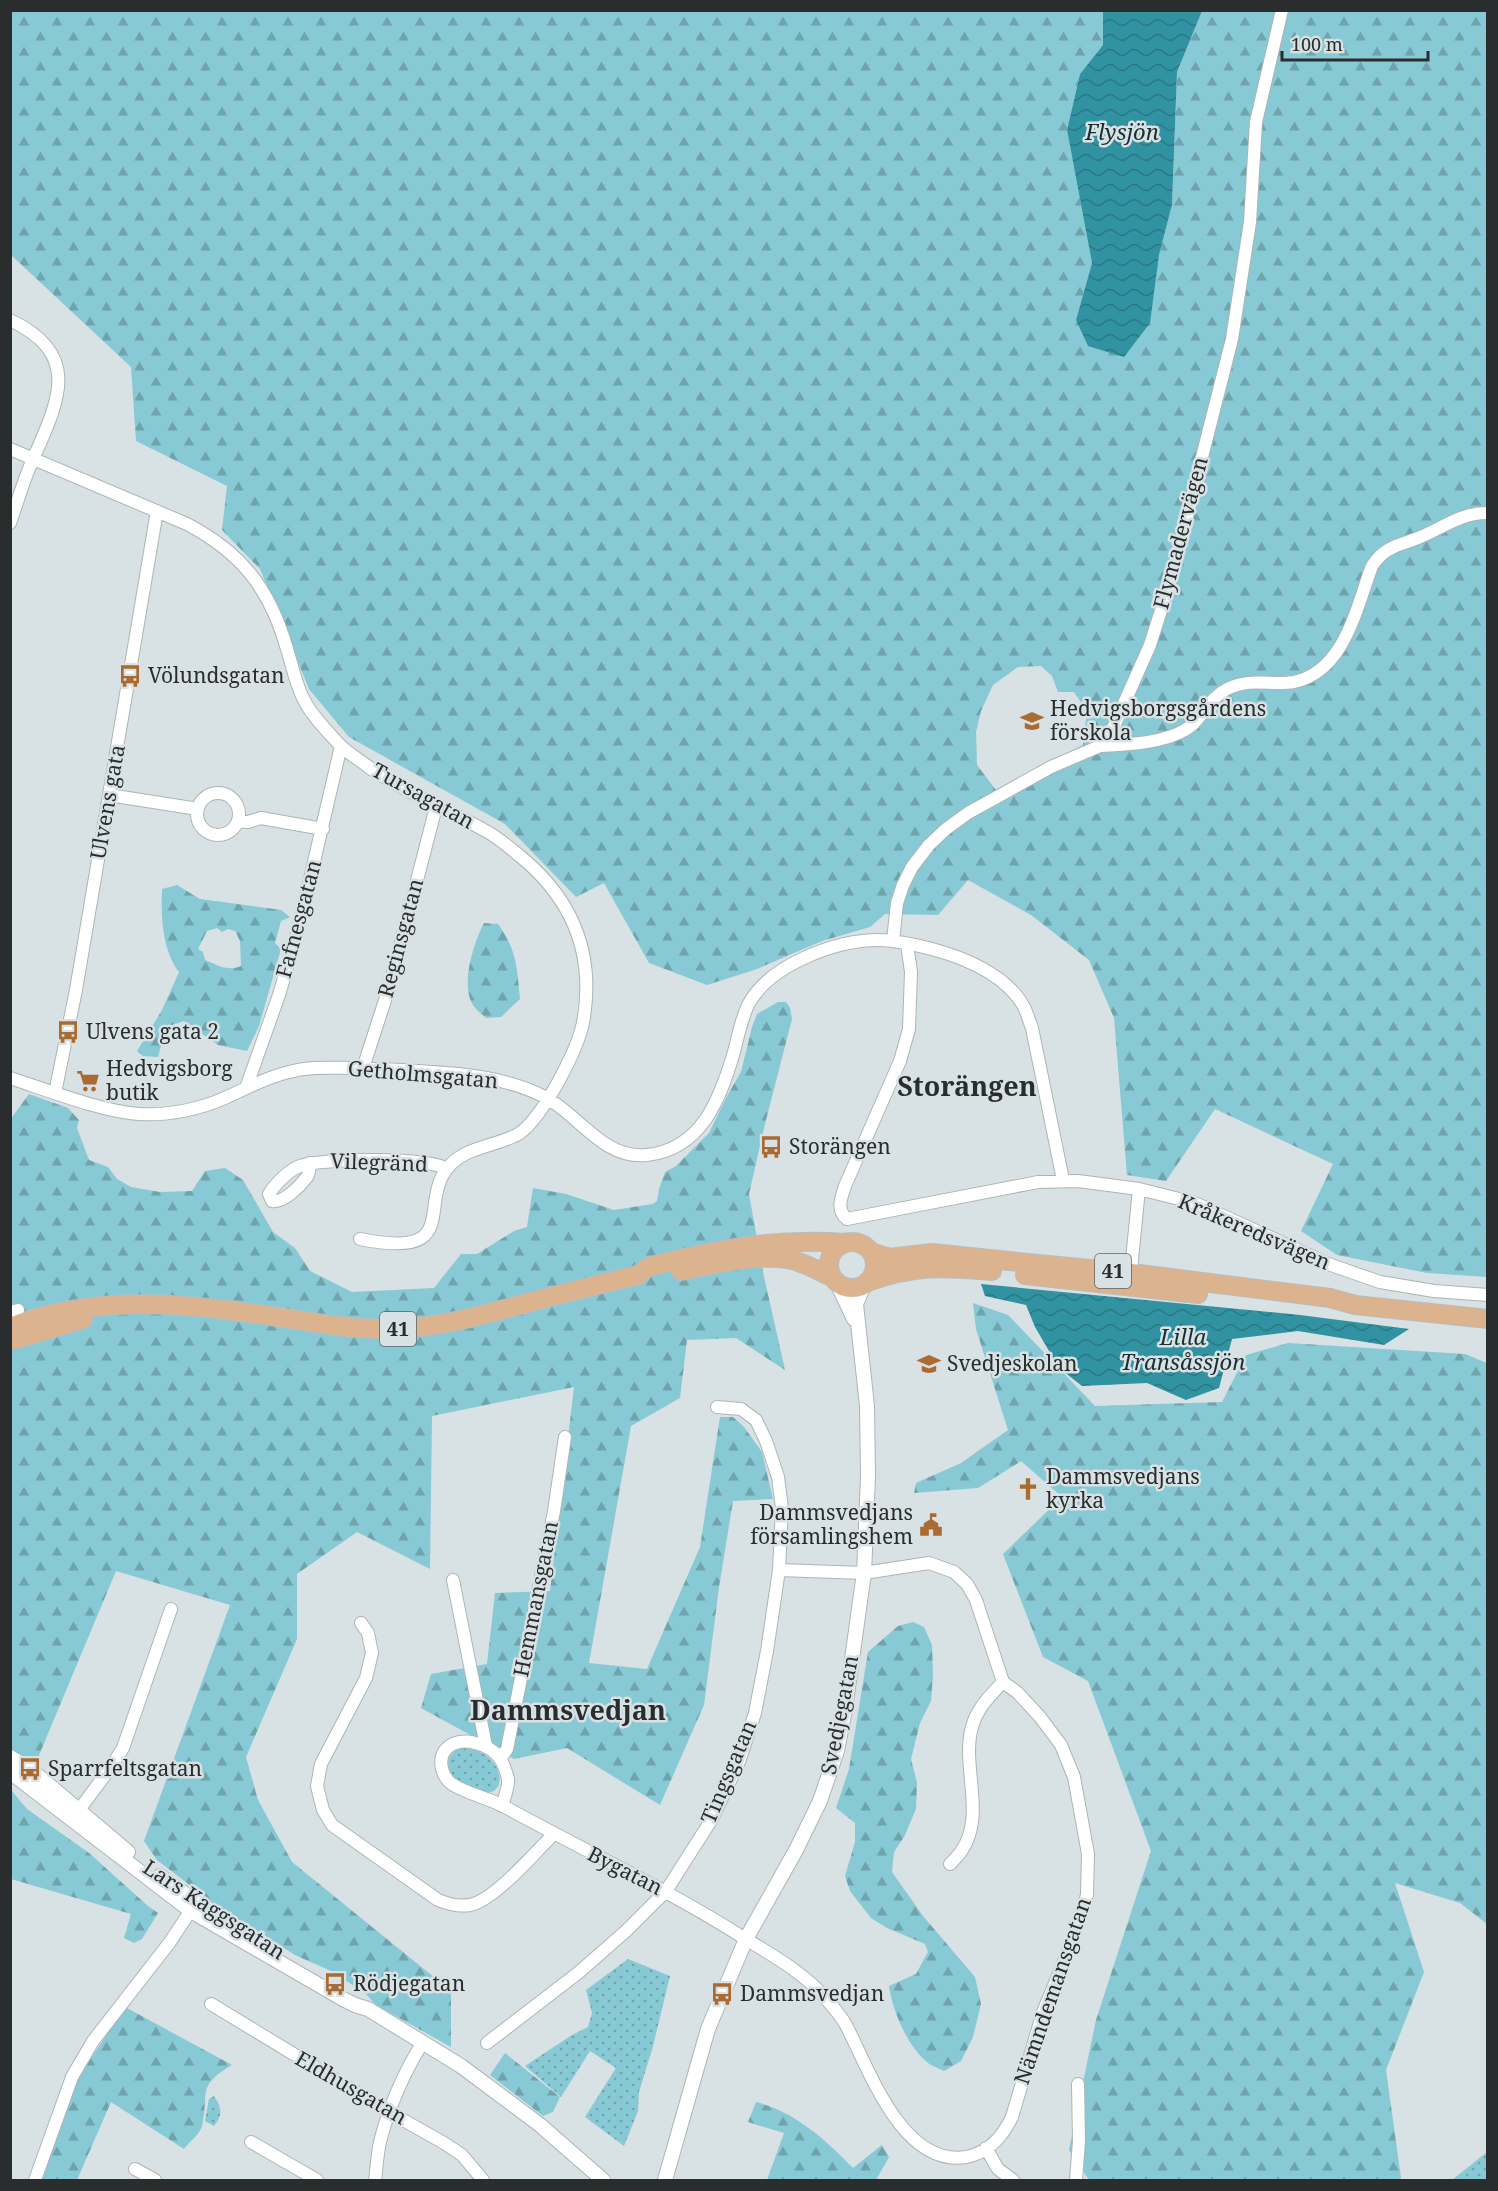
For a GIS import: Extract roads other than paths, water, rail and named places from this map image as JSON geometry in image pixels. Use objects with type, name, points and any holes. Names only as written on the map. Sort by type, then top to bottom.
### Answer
[{"type":"main road","name":"41","points":[[638,1275],[648,1267],[728,1248],[787,1242],[860,1244],[871,1252],[890,1258],[932,1253],[1130,1280]]},
{"type":"main road","points":[[834,1280],[829,1267],[830,1257],[836,1248],[846,1243]]},
{"type":"main road","points":[[865,1284],[875,1268],[871,1252]]},
{"type":"main road","name":"41","points":[[10,1327],[56,1312],[133,1303],[222,1309],[378,1329],[420,1328],[464,1320],[638,1275],[652,1277],[730,1261],[777,1259],[801,1263],[850,1288],[894,1273],[934,1267],[1130,1280],[1330,1298],[1355,1305],[1488,1319]]},
{"type":"main road","name":"41","points":[[10,1341],[80,1319],[153,1306]]},
{"type":"street","name":"Flymadervägen","points":[[1100,746],[1118,719],[1150,645],[1171,579],[1232,339],[1250,222],[1256,122],[1282,10]]},
{"type":"street","points":[[10,320],[41,339],[53,354],[58,369],[59,389],[54,410],[33,458],[10,523]]},
{"type":"street","name":"Tursagatan","points":[[10,450],[157,511],[210,536],[238,558],[263,590],[279,621],[296,679],[308,708],[341,746],[399,788],[486,831],[528,862],[553,888],[568,910],[586,966],[587,986],[582,1030],[568,1065],[521,1132],[463,1155],[453,1161],[447,1169]]},
{"type":"street","name":"Ulvens gata","points":[[54,1093],[76,990],[157,511]]},
{"type":"street","points":[[893,941],[897,903],[912,867],[929,845],[968,813],[1042,772],[1100,746],[1128,745],[1177,733],[1191,725],[1212,700],[1224,690],[1248,682],[1292,682],[1316,672],[1324,667],[1339,649],[1378,557],[1388,549],[1431,533],[1444,524],[1488,513]]},
{"type":"street","name":"Fafnesgatan","points":[[246,1088],[279,995],[299,926],[341,746]]},
{"type":"street","points":[[212,794],[228,796],[238,806],[238,821],[231,831],[225,834],[209,833],[199,823],[198,809],[206,797],[212,794]]},
{"type":"street","points":[[109,795],[198,809]]},
{"type":"street","name":"Reginsgatan","points":[[363,1068],[389,988],[436,807]]},
{"type":"street","points":[[238,821],[248,822],[261,818],[322,828]]},
{"type":"street","name":"Getholmsgatan","points":[[10,1078],[54,1093],[138,1114],[168,1113],[198,1108],[288,1072],[312,1067],[476,1076],[506,1082],[547,1098],[570,1114],[597,1138],[617,1150],[645,1156],[671,1151],[693,1136],[705,1122],[724,1079],[749,1004],[763,986],[797,961],[820,952],[865,941],[893,941],[943,952],[968,962],[991,974],[1022,1004],[1032,1028],[1039,1057],[1063,1180]]},
{"type":"street","name":"Kråkeredsvägen","points":[[907,944],[911,972],[909,1029],[900,1060],[845,1186],[840,1205],[844,1217],[851,1220],[1038,1182],[1063,1180],[1139,1189],[1195,1203],[1331,1264],[1380,1282],[1434,1291],[1488,1295]]},
{"type":"street","name":"Vilegränd","points":[[310,1163],[394,1160],[428,1162],[442,1165],[447,1169]]},
{"type":"street","points":[[360,1239],[406,1244],[414,1243],[426,1235],[432,1224],[438,1185],[447,1169]]},
{"type":"street","points":[[1130,1280],[1139,1189]]},
{"type":"street","name":"Svedjegatan","points":[[834,1280],[857,1324]]},
{"type":"street","name":"Svedjegatan","points":[[665,2181],[708,2029],[746,1938],[796,1850],[830,1777],[845,1709],[864,1573],[868,1498],[867,1406],[856,1304],[865,1284]]},
{"type":"street","name":"Tingsgatan","points":[[487,2043],[586,1966],[626,1931],[666,1891],[712,1819],[739,1762],[755,1713],[779,1570],[782,1508],[778,1477],[756,1420],[741,1409],[717,1407]]},
{"type":"street","name":"Hemmansgatan","points":[[501,1759],[507,1749],[554,1512],[566,1437]]},
{"type":"street","points":[[779,1570],[864,1573],[929,1563],[954,1572],[967,1584],[976,1600],[1003,1682],[980,1708],[972,1727],[968,1752],[973,1794],[971,1828],[963,1849],[950,1864]]},
{"type":"street","points":[[453,1580],[486,1746],[501,1759],[508,1781],[502,1806]]},
{"type":"street","points":[[76,1814],[123,1748],[171,1609]]},
{"type":"street","points":[[361,1623],[368,1633],[372,1653],[366,1678],[321,1764],[317,1786],[323,1810],[332,1825],[438,1900],[451,1905],[469,1905],[486,1899],[553,1834]]},
{"type":"street","name":"Nämndemansgatan","points":[[746,1938],[801,1976],[825,1997],[845,2023],[886,2106],[898,2124],[912,2136],[940,2155],[958,2158],[970,2156],[997,2140],[1006,2130],[1012,2117],[1042,2012],[1074,1937],[1087,1895],[1088,1854],[1074,1777],[1061,1745],[1018,1693],[1003,1682]]},
{"type":"street","name":"Bygatan","points":[[486,1746],[470,1742],[456,1742],[446,1749],[441,1760],[443,1773],[451,1783],[502,1806],[666,1891],[746,1938]]},
{"type":"street","name":"Lars Kaggsgatan","points":[[10,1757],[30,1769],[76,1814],[193,1907],[349,2002],[368,2008],[453,2060],[540,2125],[603,2181]]},
{"type":"street","name":"Lars Kaggsgatan","points":[[10,1772],[76,1814]]},
{"type":"street","points":[[35,2181],[72,2077],[93,2041],[170,1942],[193,1907]]},
{"type":"street","name":"Eldhusgatan","points":[[210,2004],[388,2112],[444,2143],[462,2155],[483,2181]]},
{"type":"street","points":[[375,2181],[380,2140],[388,2112],[414,2055],[423,2042]]},
{"type":"street","points":[[1076,2181],[1079,2141],[1078,2084]]},
{"type":"street","points":[[251,2142],[316,2181]]},
{"type":"street","points":[[986,2148],[998,2169],[1013,2181]]},
{"type":"street","points":[[135,2169],[155,2181]]},
{"type":"water","name":"Flysjön","points":[[1103,11],[1202,11],[1177,72],[1172,205],[1159,255],[1150,323],[1124,357],[1088,346],[1076,320],[1092,263],[1067,130],[1080,74],[1103,45]]},
{"type":"water","name":"Lilla Transåssjön","points":[[981,1284],[1300,1315],[1409,1329],[1384,1345],[1298,1331],[1232,1339],[1219,1388],[1186,1400],[1147,1383],[1082,1386],[1059,1368],[1035,1327],[1026,1305],[985,1296]]},
{"type":"place","name":"Völundsgatan","points":[[130,676]]},
{"type":"place","name":"Hedvigsborgsgårdens förskola","points":[[1032,721]]},
{"type":"place","name":"Ulvens gata 2","points":[[68,1032]]},
{"type":"place","name":"Hedvigsborg butik","points":[[88,1081]]},
{"type":"place","name":"Storängen","points":[[771,1147]]},
{"type":"place","name":"Svedjeskolan","points":[[929,1364]]},
{"type":"place","name":"Dammsvedjans kyrka","points":[[1028,1489]]},
{"type":"place","name":"Dammsvedjans församlingshem","points":[[931,1525]]},
{"type":"place","name":"Sparrfeltsgatan","points":[[30,1769]]},
{"type":"place","name":"Rödjegatan","points":[[335,1984]]},
{"type":"place","name":"Dammsvedjan","points":[[722,1994]]},
{"type":"district","name":"Storängen","points":[[967,1087]]},
{"type":"district","name":"Dammsvedjan","points":[[568,1711]]}]
